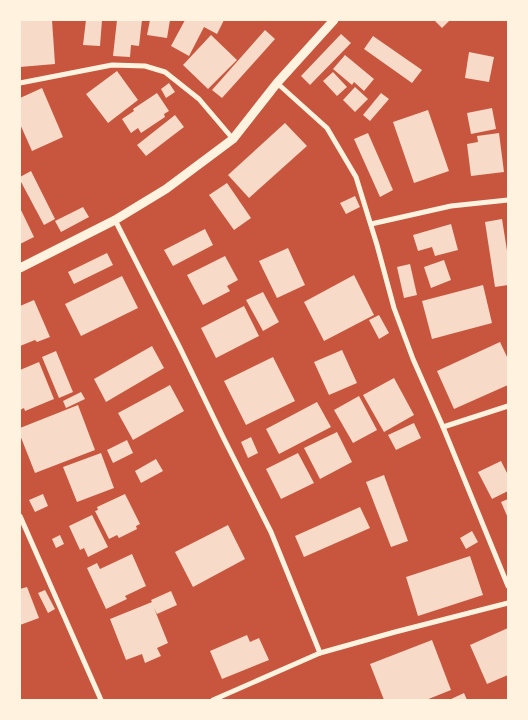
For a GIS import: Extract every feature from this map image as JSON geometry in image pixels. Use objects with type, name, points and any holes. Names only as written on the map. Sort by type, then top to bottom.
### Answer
[{"type":"street","points":[[20,268],[115,220],[166,189],[233,139],[277,83],[334,20]]},
{"type":"street","points":[[20,83],[112,64],[145,66],[165,72],[199,99],[233,139]]},
{"type":"street","points":[[277,83],[327,128],[336,140],[356,177],[394,308],[413,359],[508,586]]},
{"type":"street","points":[[371,224],[450,206],[508,200]]},
{"type":"street","points":[[115,220],[271,532],[320,653]]},
{"type":"street","points":[[443,428],[508,406]]},
{"type":"street","points":[[20,516],[101,700]]},
{"type":"street","points":[[213,700],[320,653],[508,603]]},
{"type":"building","points":[[20,20],[52,20],[55,64],[20,67]]},
{"type":"building","points":[[86,20],[102,20],[100,46],[83,45]]},
{"type":"building","points":[[117,20],[142,20],[139,46],[131,45],[130,57],[113,56]]},
{"type":"building","points":[[150,20],[170,20],[167,38],[147,35]]},
{"type":"building","points":[[185,20],[224,20],[217,34],[204,27],[189,56],[171,46]]},
{"type":"building","points":[[434,20],[450,20],[442,28]]},
{"type":"building","points":[[265,30],[275,39],[222,98],[212,90]]},
{"type":"building","points":[[341,34],[351,43],[310,85],[301,76]]},
{"type":"building","points":[[211,35],[237,60],[208,89],[183,65]]},
{"type":"building","points":[[373,36],[422,70],[412,83],[364,49]]},
{"type":"building","points":[[469,52],[494,57],[489,82],[465,78]]},
{"type":"building","points":[[345,55],[374,79],[364,91],[354,82],[352,85],[333,69]]},
{"type":"building","points":[[117,71],[138,100],[108,123],[86,94]]},
{"type":"building","points":[[333,72],[347,87],[337,96],[323,81]]},
{"type":"building","points":[[169,83],[175,92],[166,98],[161,89]]},
{"type":"building","points":[[355,87],[368,99],[355,112],[343,100]]},
{"type":"building","points":[[42,88],[63,137],[32,151],[20,124],[20,98]]},
{"type":"building","points":[[157,93],[169,111],[164,114],[165,117],[141,133],[138,128],[131,133],[122,119]]},
{"type":"building","points":[[381,93],[389,99],[370,121],[363,115]]},
{"type":"building","points":[[492,108],[496,129],[471,134],[467,113]]},
{"type":"building","points":[[428,110],[449,171],[414,183],[393,122]]},
{"type":"building","points":[[175,115],[184,127],[146,156],[137,145]]},
{"type":"building","points":[[285,123],[307,146],[249,198],[228,175]]},
{"type":"building","points":[[368,133],[393,190],[380,197],[354,139]]},
{"type":"building","points":[[499,133],[504,172],[471,176],[467,144],[478,142],[477,136]]},
{"type":"building","points":[[31,171],[55,219],[44,225],[20,180],[20,177]]},
{"type":"building","points":[[227,183],[251,218],[234,230],[209,195]]},
{"type":"building","points":[[355,196],[360,207],[346,214],[340,203]]},
{"type":"building","points":[[83,207],[89,217],[61,232],[55,221]]},
{"type":"building","points":[[20,208],[34,237],[20,244]]},
{"type":"building","points":[[502,219],[508,257],[508,285],[495,287],[485,222]]},
{"type":"building","points":[[451,224],[458,250],[435,256],[432,247],[418,251],[413,235]]},
{"type":"building","points":[[205,229],[213,245],[173,266],[164,250]]},
{"type":"building","points":[[288,248],[305,285],[277,298],[259,261]]},
{"type":"building","points":[[107,253],[113,265],[74,284],[68,272]]},
{"type":"building","points":[[225,256],[238,280],[227,286],[230,291],[203,305],[187,275]]},
{"type":"building","points":[[444,260],[451,280],[431,288],[424,267]]},
{"type":"building","points":[[410,264],[417,295],[404,298],[397,267]]},
{"type":"building","points":[[354,275],[374,315],[324,341],[304,302]]},
{"type":"building","points":[[122,276],[138,308],[81,336],[65,304]]},
{"type":"building","points":[[483,285],[492,323],[432,339],[422,301]]},
{"type":"building","points":[[263,292],[279,322],[263,331],[246,300]]},
{"type":"building","points":[[34,300],[50,337],[20,346],[20,306]]},
{"type":"building","points":[[244,306],[259,336],[216,358],[201,328]]},
{"type":"building","points":[[379,315],[389,333],[379,339],[369,320]]},
{"type":"building","points":[[500,342],[508,359],[508,385],[454,409],[437,371]]},
{"type":"building","points":[[152,346],[164,368],[106,402],[94,379]]},
{"type":"building","points":[[342,350],[357,383],[329,395],[314,362]]},
{"type":"building","points":[[56,351],[73,392],[59,398],[42,357]]},
{"type":"building","points":[[273,357],[295,401],[246,425],[224,381]]},
{"type":"building","points":[[39,362],[54,399],[25,411],[24,408],[20,410],[20,370]]},
{"type":"building","points":[[394,378],[414,415],[384,432],[363,395]]},
{"type":"building","points":[[170,385],[184,411],[133,440],[118,413]]},
{"type":"building","points":[[81,392],[85,399],[66,408],[63,401]]},
{"type":"building","points":[[359,396],[377,430],[353,443],[334,410]]},
{"type":"building","points":[[317,402],[331,427],[279,454],[266,429]]},
{"type":"building","points":[[78,405],[95,450],[35,473],[20,435],[20,428]]},
{"type":"building","points":[[414,423],[421,438],[396,450],[388,435]]},
{"type":"building","points":[[337,432],[352,462],[320,479],[304,448]]},
{"type":"building","points":[[251,437],[258,453],[248,458],[241,442]]},
{"type":"building","points":[[127,440],[133,453],[113,463],[107,450]]},
{"type":"building","points":[[101,453],[114,488],[77,502],[63,467]]},
{"type":"building","points":[[298,453],[314,483],[281,499],[266,469]]},
{"type":"building","points":[[156,459],[163,471],[141,483],[135,471]]},
{"type":"building","points":[[501,461],[508,475],[508,491],[492,499],[478,472]]},
{"type":"building","points":[[384,475],[408,541],[391,547],[366,482]]},
{"type":"building","points":[[43,494],[48,506],[35,512],[29,500]]},
{"type":"building","points":[[125,494],[140,524],[136,526],[137,529],[119,538],[117,535],[109,539],[95,511],[98,510],[97,507]]},
{"type":"building","points":[[508,499],[508,518],[501,502]]},
{"type":"building","points":[[360,507],[370,528],[304,557],[295,536]]},
{"type":"building","points":[[92,515],[108,547],[88,557],[84,548],[80,550],[69,526]]},
{"type":"building","points":[[228,525],[245,559],[193,587],[175,552]]},
{"type":"building","points":[[472,531],[478,542],[466,549],[460,538]]},
{"type":"building","points":[[60,535],[64,544],[56,548],[52,539]]},
{"type":"building","points":[[132,554],[146,586],[125,596],[127,599],[106,609],[87,568],[97,563],[100,569]]},
{"type":"building","points":[[470,556],[483,595],[418,616],[406,577]]},
{"type":"building","points":[[27,587],[39,618],[20,625],[20,589]]},
{"type":"building","points":[[45,590],[55,609],[48,613],[38,593]]},
{"type":"building","points":[[171,591],[177,605],[157,614],[154,608],[168,643],[157,648],[161,656],[145,663],[142,654],[126,660],[110,619],[152,602],[151,600]]},
{"type":"building","points":[[508,628],[508,675],[487,684],[470,645]]},
{"type":"building","points":[[247,635],[250,642],[259,638],[269,660],[222,679],[210,651]]},
{"type":"building","points":[[432,640],[451,690],[426,700],[384,700],[370,664]]},
{"type":"building","points":[[464,693],[467,700],[449,700]]}]
